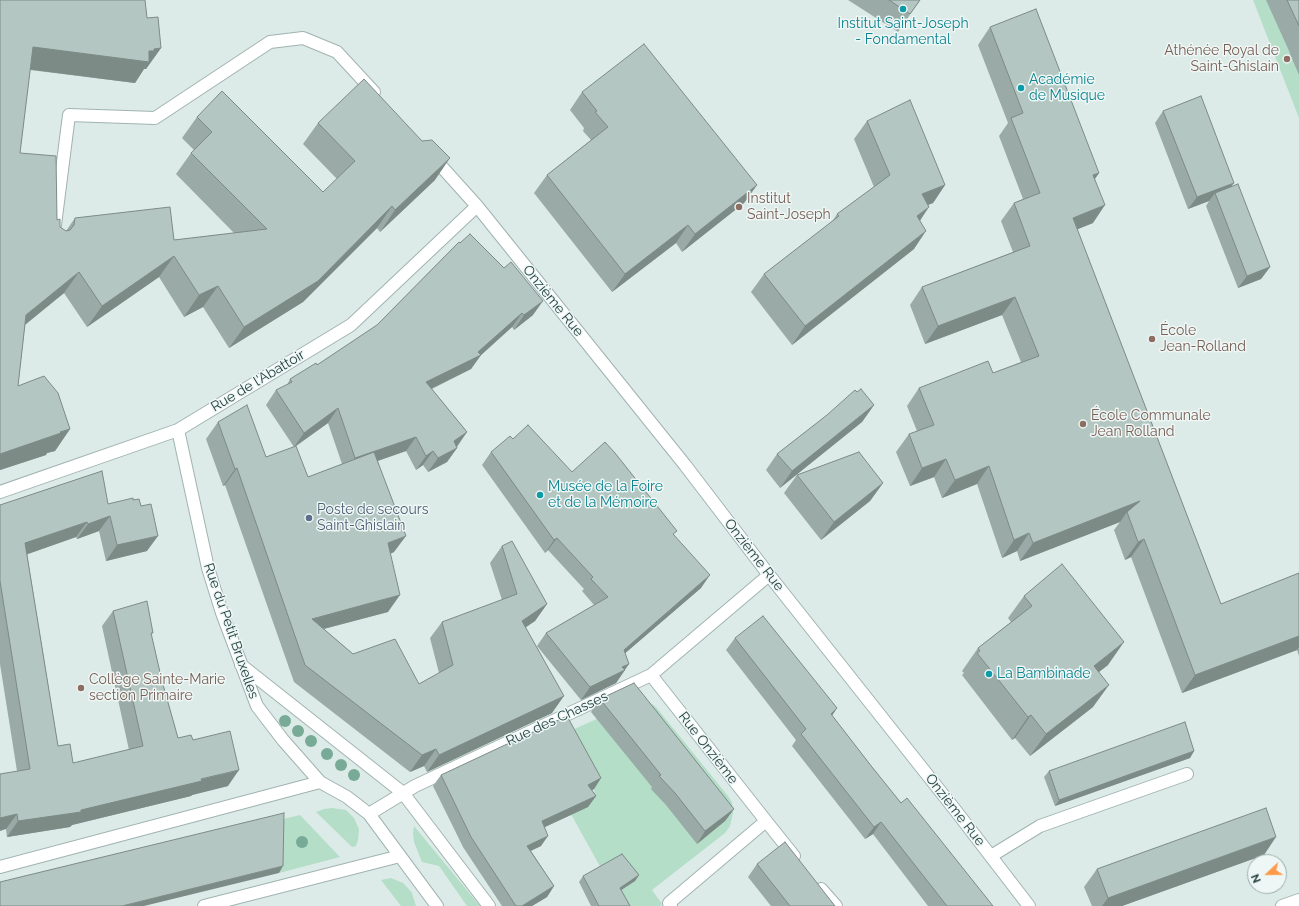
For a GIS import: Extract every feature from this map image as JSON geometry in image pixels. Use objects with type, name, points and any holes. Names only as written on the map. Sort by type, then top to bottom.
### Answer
[{"type":"street","points":[[53,237],[69,115],[155,118],[270,42],[303,38],[337,52],[379,98]]},
{"type":"street","name":"Onzième Rue","points":[[426,150],[477,206],[685,465],[769,575],[1029,906]]},
{"type":"street","name":"Rue de l'Abattoir","points":[[0,492],[178,430],[351,325],[477,206]]},
{"type":"street","name":"Rue du Petit Bruxelles","points":[[178,430],[208,568],[222,613],[257,706],[283,740],[320,782],[347,797],[369,814],[438,906]]},
{"type":"street","name":"Rue des Chasses","points":[[369,814],[415,786],[651,675],[769,575]]},
{"type":"street","points":[[241,664],[403,793],[489,906]]},
{"type":"street","name":"Rue Onzième","points":[[651,675],[801,864]]},
{"type":"street","points":[[991,856],[1040,826],[1187,774]]},
{"type":"street","points":[[0,867],[320,782]]},
{"type":"street","points":[[671,906],[669,903],[766,821]]},
{"type":"street","points":[[204,906],[400,856]]},
{"type":"street","points":[[816,882],[836,906]]},
{"type":"street","points":[[1282,906],[1299,900]]},
{"type":"green space","name":"Athénée Royal de Saint-Ghislain","points":[[1253,0],[1299,0],[1299,118]]},
{"type":"green space","points":[[645,699],[656,707],[728,796],[732,802],[733,813],[730,826],[725,833],[652,890],[662,904],[660,906],[622,906],[572,816],[570,815],[580,800],[595,792],[563,734]]},
{"type":"green space","points":[[332,808],[346,810],[354,818],[359,829],[356,846],[352,847],[316,812]]},
{"type":"green space","points":[[300,815],[340,857],[279,873],[279,820]]},
{"type":"green space","points":[[414,826],[480,906],[467,906],[439,866],[422,862],[414,842]]},
{"type":"green space","points":[[391,878],[403,883],[408,888],[412,893],[416,906],[401,906],[381,880]]},
{"type":"building","points":[[0,0],[145,0],[147,18],[158,17],[161,48],[154,49],[154,51],[149,51],[149,62],[33,47],[20,153],[56,156],[57,220],[60,219],[60,227],[66,231],[70,230],[74,225],[75,218],[170,207],[174,240],[267,229],[191,153],[212,132],[197,117],[222,91],[323,192],[355,161],[318,123],[364,79],[422,141],[432,140],[450,158],[395,210],[392,206],[318,281],[244,327],[218,286],[199,295],[174,256],[102,306],[79,272],[26,315],[18,386],[44,376],[58,393],[70,429],[0,454]]},
{"type":"building","points":[[889,0],[920,0],[910,14]]},
{"type":"building","points":[[1287,0],[1299,0],[1299,26]]},
{"type":"building","points":[[1036,9],[1099,173],[1093,175],[1105,205],[1073,218],[1221,604],[1299,573],[1299,636],[1195,675],[1144,539],[1138,542],[1127,512],[1140,501],[1033,543],[1029,533],[1014,540],[989,466],[955,480],[946,459],[922,468],[909,434],[934,425],[919,388],[988,361],[993,373],[1039,356],[1015,297],[938,326],[922,287],[1030,246],[1014,203],[1040,193],[1011,118],[1023,113],[990,27]]},
{"type":"building","points":[[644,44],[757,185],[695,234],[688,225],[625,274],[547,175],[608,127],[595,112],[597,111],[582,92]]},
{"type":"building","points":[[1201,96],[1234,183],[1197,197],[1163,111]]},
{"type":"building","points":[[910,100],[945,185],[922,194],[929,207],[917,216],[926,231],[805,326],[764,274],[839,216],[837,214],[890,175],[867,121]]},
{"type":"building","points":[[1238,184],[1270,267],[1247,276],[1215,193]]},
{"type":"building","points":[[470,234],[504,268],[511,262],[543,301],[524,315],[522,313],[478,352],[481,355],[426,382],[467,432],[454,441],[457,448],[438,458],[433,451],[426,456],[416,437],[355,458],[338,408],[304,433],[276,390],[292,382],[290,379],[316,363],[317,365],[377,325],[459,242],[460,243]]},
{"type":"building","points":[[861,389],[874,405],[792,471],[777,454],[827,415],[855,390],[857,392]]},
{"type":"building","points":[[247,405],[266,457],[296,446],[308,477],[374,452],[406,536],[388,543],[400,595],[312,619],[353,654],[395,639],[419,684],[453,665],[442,622],[517,594],[502,546],[512,541],[547,604],[522,621],[564,696],[439,755],[436,749],[422,755],[305,665],[237,468],[235,469],[218,422]]},
{"type":"building","points":[[528,425],[572,472],[605,442],[677,531],[673,534],[710,575],[624,650],[629,664],[622,667],[625,670],[590,687],[546,633],[608,597],[591,579],[593,577],[557,538],[554,540],[491,452],[510,436],[513,439]]},
{"type":"building","points":[[859,452],[883,483],[834,522],[797,475]]},
{"type":"building","points":[[102,471],[108,504],[133,498],[133,500],[139,499],[141,506],[151,504],[158,536],[117,545],[110,516],[88,524],[87,522],[25,543],[58,746],[70,744],[73,763],[143,746],[113,611],[147,601],[153,633],[151,633],[162,681],[178,738],[191,735],[193,740],[230,731],[239,770],[201,779],[202,781],[81,810],[81,812],[18,821],[17,814],[0,818],[0,774],[30,769],[0,581],[0,505]]},
{"type":"building","points":[[1062,564],[1124,642],[1094,666],[1109,685],[1046,734],[1031,715],[1028,717],[977,653],[980,651],[978,648],[1032,606],[1024,596]]},
{"type":"building","points":[[763,616],[837,708],[831,714],[872,767],[901,803],[907,798],[993,906],[947,906],[881,822],[874,827],[801,734],[806,729],[735,638]]},
{"type":"building","points":[[634,683],[734,809],[705,831],[675,793],[659,776],[661,775],[600,699]]},
{"type":"building","points":[[567,716],[601,778],[588,785],[596,796],[542,821],[548,836],[527,846],[554,886],[522,906],[516,906],[471,837],[441,775]]},
{"type":"building","points":[[1185,722],[1194,751],[1059,800],[1049,771]]},
{"type":"building","points":[[1266,808],[1276,837],[1108,898],[1097,869]]},
{"type":"building","points":[[284,813],[283,866],[122,906],[0,906],[0,882]]},
{"type":"building","points":[[785,842],[835,906],[790,906],[757,864]]},
{"type":"building","points":[[622,854],[639,875],[620,888],[630,906],[599,906],[583,876]]},
{"type":"place","name":"Institut Saint-Joseph - Fondamental","points":[[903,9]]},
{"type":"place","name":"Athénée Royal de Saint-Ghislain","points":[[1287,59]]},
{"type":"place","name":"Académie de Musique","points":[[1021,88]]},
{"type":"place","name":"Institut Saint-Joseph","points":[[739,207]]},
{"type":"place","name":"École Jean-Rolland","points":[[1152,339]]},
{"type":"place","name":"École Communale Jean Rolland","points":[[1083,424]]},
{"type":"place","name":"Musée de la Foire et de la Mémoire","points":[[540,495]]},
{"type":"place","name":"Poste de secours Saint-Ghislain","points":[[309,518]]},
{"type":"place","name":"La Bambinade","points":[[989,674]]},
{"type":"place","name":"Collège Sainte-Marie section Primaire","points":[[81,688]]}]
